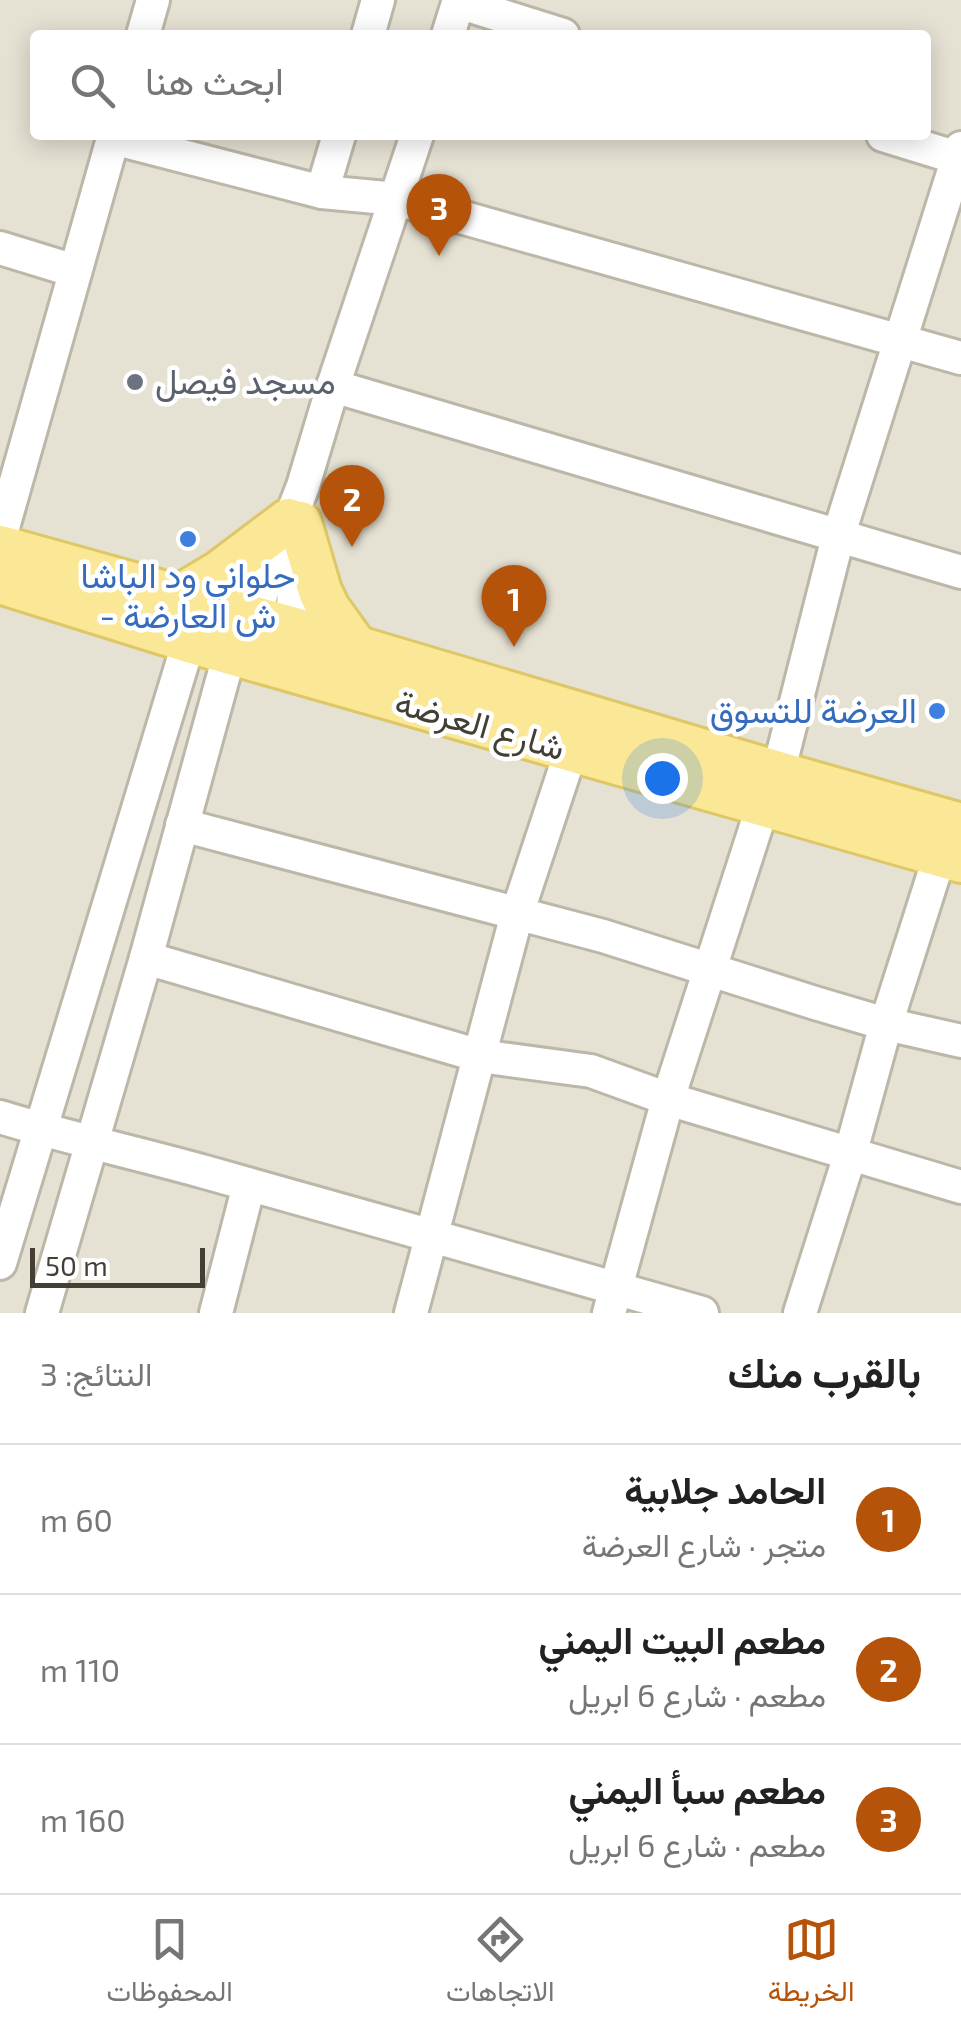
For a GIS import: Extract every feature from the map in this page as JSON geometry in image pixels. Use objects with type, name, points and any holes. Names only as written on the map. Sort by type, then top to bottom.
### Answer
[{"type":"main road","points":[[178,597],[220,572],[301,498]]},
{"type":"main road","points":[[301,498],[320,591],[356,647]]},
{"type":"main road","name":"شارع العرضة","points":[[0,546],[178,597],[259,644],[571,752],[771,789]]},
{"type":"main road","name":"شارع العرضة","points":[[0,582],[189,641],[356,647],[771,789],[954,847]]},
{"type":"street","points":[[369,30],[378,0]]},
{"type":"street","points":[[144,30],[148,1]]},
{"type":"street","points":[[449,30],[458,1],[548,30]]},
{"type":"street","points":[[0,538],[113,140]]},
{"type":"street","points":[[125,140],[322,192],[397,199],[961,358]]},
{"type":"street","points":[[322,192],[337,140]]},
{"type":"street","points":[[42,1313],[182,825],[259,644],[333,386],[415,140]]},
{"type":"street","points":[[612,1301],[668,1099],[771,789],[838,538],[960,155],[902,140]]},
{"type":"street","points":[[0,248],[75,271]]},
{"type":"street","points":[[333,386],[961,572]]},
{"type":"street","points":[[0,1263],[189,641]]},
{"type":"street","points":[[411,1313],[517,914],[571,752]]},
{"type":"street","points":[[182,825],[603,936],[886,1024],[961,1041]]},
{"type":"street","points":[[800,1313],[886,1024],[954,847]]},
{"type":"street","points":[[146,958],[480,1056],[591,1071],[668,1099],[961,1186]]},
{"type":"street","points":[[0,1118],[432,1236],[612,1301],[702,1313]]},
{"type":"street","points":[[216,1313],[249,1184]]},
{"type":"shaded area","points":[[0,0],[961,0],[961,1313],[0,1313]]},
{"type":"place","name":"مطعم سبأ اليمني","points":[[439,256]]},
{"type":"place","name":"مسجد فيصل","points":[[135,382]]},
{"type":"place","name":"حلواني ود الباشا - ش العارضة","points":[[188,539]]},
{"type":"place","name":"مطعم البيت اليمني","points":[[352,547]]},
{"type":"place","name":"الحامد جلابية","points":[[514,647]]},
{"type":"place","name":"العرضة للتسوق","points":[[937,711]]}]
